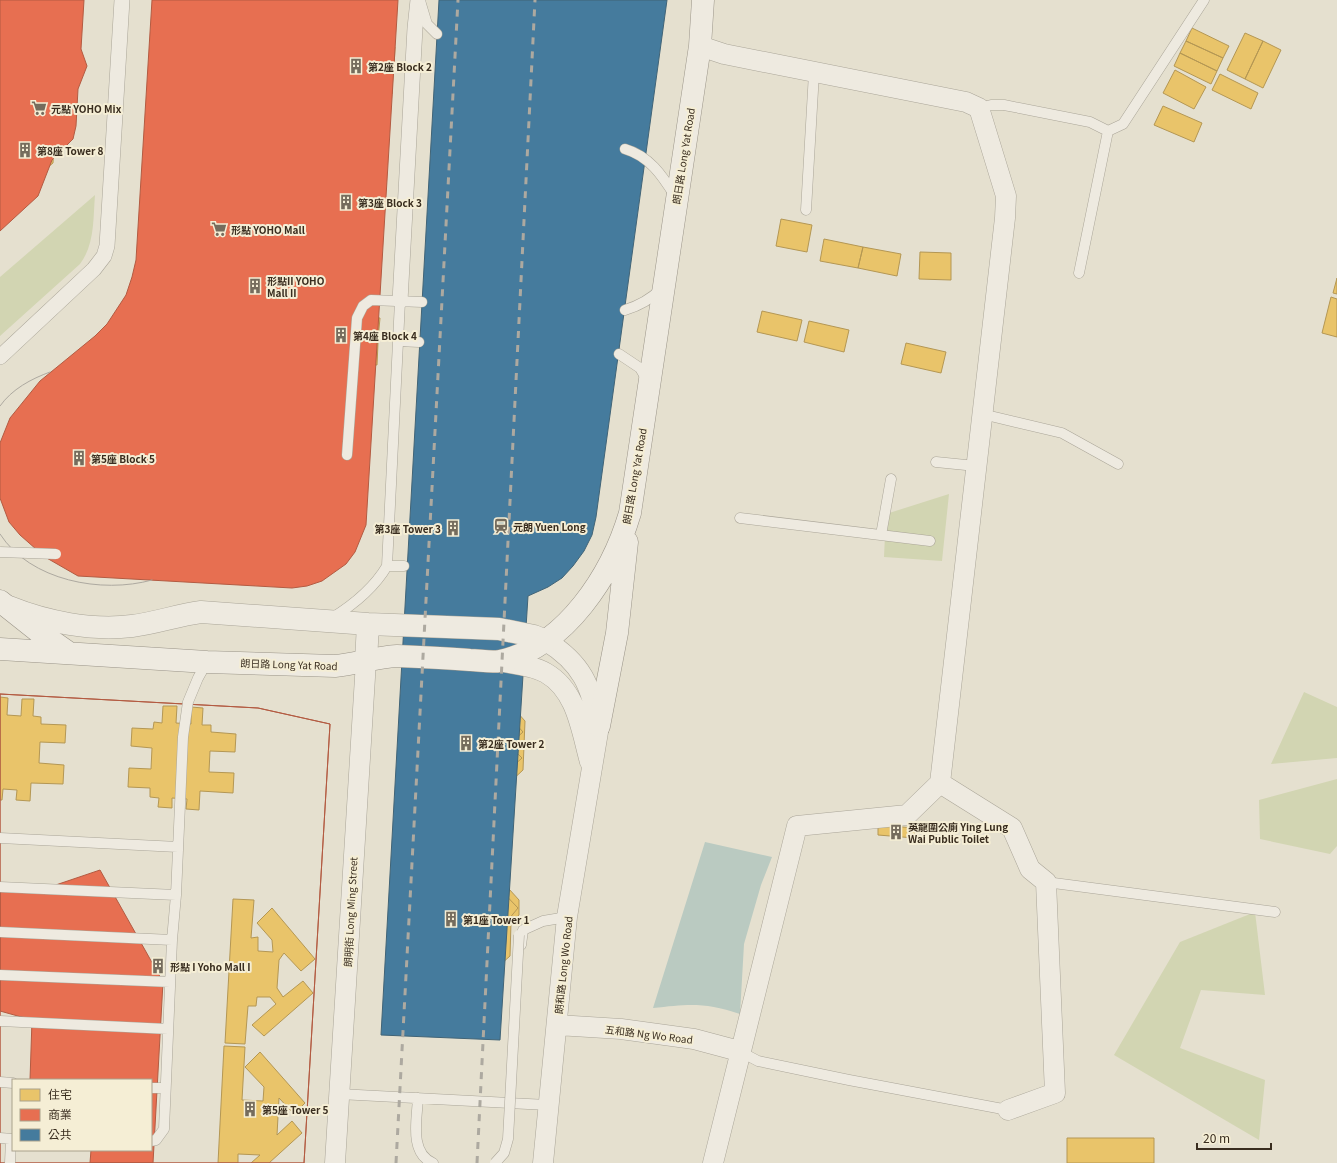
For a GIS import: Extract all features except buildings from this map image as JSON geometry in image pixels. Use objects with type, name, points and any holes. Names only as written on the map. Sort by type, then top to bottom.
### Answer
[{"type":"main road","name":"朗日路 Long Yat Road","points":[[0,649],[207,662],[335,666],[381,657],[397,656],[498,661],[522,654],[546,641],[566,623],[592,594],[615,555],[630,513],[700,46],[703,0]]},
{"type":"main road","points":[[599,726],[617,633],[630,513]]},
{"type":"main road","points":[[2,603],[23,612],[70,624],[130,626],[148,623],[176,615],[201,612],[368,624],[499,629],[534,636],[546,641]]},
{"type":"main road","points":[[2,603],[38,632],[70,654]]},
{"type":"main road","points":[[366,661],[368,624]]},
{"type":"street","points":[[0,357],[94,269],[104,256],[107,246],[122,0]]},
{"type":"street","points":[[400,301],[415,28],[419,0]]},
{"type":"street","points":[[700,46],[724,54],[814,73],[966,102],[979,108],[1006,196],[1005,218],[940,783],[907,815],[797,826],[739,1051],[713,1163]]},
{"type":"street","name":"朗和路 Long Wo Road","points":[[543,1163],[567,917],[599,726],[588,683],[576,665],[557,648],[546,641]]},
{"type":"street","name":"朗明街 Long Ming Street","points":[[335,1163],[366,661]]},
{"type":"street","name":"朗和路 Long Wo Road","points":[[498,661],[532,668],[546,673],[559,683],[574,705],[591,768]]},
{"type":"street","points":[[940,783],[1012,828],[1030,869],[1046,882],[1055,1093],[1008,1110]]},
{"type":"street","name":"五和路 Ng Wo Road","points":[[557,1025],[621,1029],[694,1039],[739,1051]]},
{"type":"lane","points":[[419,0],[427,24],[437,34]]},
{"type":"lane","points":[[1108,131],[1123,124],[1204,0]]},
{"type":"lane","points":[[806,210],[814,73]]},
{"type":"lane","points":[[979,108],[991,105],[1004,105],[1090,122],[1108,131]]},
{"type":"lane","points":[[1079,273],[1108,131]]},
{"type":"lane","points":[[625,149],[644,158],[661,174],[677,199]]},
{"type":"lane","points":[[625,310],[649,299],[664,286]]},
{"type":"lane","points":[[347,455],[356,318],[363,306],[371,300],[422,302]]},
{"type":"lane","points":[[328,621],[358,599],[380,578],[387,566],[400,301]]},
{"type":"lane","points":[[398,341],[419,342]]},
{"type":"lane","points":[[619,354],[640,368],[649,385]]},
{"type":"lane","points":[[982,414],[1062,433],[1118,464]]},
{"type":"lane","points":[[936,462],[976,466]]},
{"type":"lane","points":[[881,535],[891,479]]},
{"type":"lane","points":[[740,518],[930,541]]},
{"type":"lane","points":[[0,552],[56,554]]},
{"type":"lane","points":[[387,566],[404,566]]},
{"type":"lane","points":[[152,1141],[156,1140],[164,1129],[183,737],[188,702],[198,678],[207,662]]},
{"type":"lane","points":[[0,838],[178,846]]},
{"type":"lane","points":[[1046,882],[1275,912]]},
{"type":"lane","points":[[0,887],[176,895]]},
{"type":"lane","points":[[508,1103],[521,944],[524,930],[543,921],[567,917]]},
{"type":"lane","points":[[0,932],[172,940]]},
{"type":"lane","points":[[496,1163],[504,1153],[508,1139],[519,935]]},
{"type":"lane","points":[[0,975],[170,982]]},
{"type":"lane","points":[[0,1021],[168,1029]]},
{"type":"lane","points":[[739,1051],[758,1061],[1008,1110]]},
{"type":"lane","points":[[0,1082],[12,1082]]},
{"type":"lane","points":[[152,1088],[165,1088]]},
{"type":"lane","points":[[339,1094],[548,1105]]},
{"type":"lane","points":[[418,1098],[416,1134],[419,1150],[427,1160],[433,1163]]},
{"type":"lane","points":[[0,1138],[12,1139],[10,1163]]},
{"type":"green space","points":[[95,195],[91,240],[85,256],[80,264],[0,336],[0,277]]},
{"type":"green space","points":[[949,494],[942,561],[884,557],[886,514]]},
{"type":"green space","points":[[1304,692],[1337,707],[1337,758],[1271,764]]},
{"type":"green space","points":[[1337,779],[1337,846],[1330,854],[1260,839],[1259,800]]},
{"type":"green space","points":[[1255,912],[1265,995],[1201,990],[1180,1048],[1265,1080],[1259,1140],[1114,1055],[1180,942]]},
{"type":"shaded area","points":[[705,842],[772,857],[761,885],[744,944],[740,1014],[717,1007],[696,1005],[653,1008]]},
{"type":"tram line","points":[[0,406],[10,394],[22,385],[50,372]]},
{"type":"tram line","points":[[0,534],[13,550],[29,563],[48,573],[68,580],[90,584],[111,585],[132,584],[152,580]]},
{"type":"railway","points":[[396,1163],[458,0]]},
{"type":"railway","points":[[477,1163],[535,0]]},
{"type":"place","name":"第2座 Block 2","points":[[356,66]]},
{"type":"place","name":"元點 YOHO Mix","points":[[39,108]]},
{"type":"place","name":"第8座 Tower 8","points":[[25,150]]},
{"type":"place","name":"第3座 Block 3","points":[[346,202]]},
{"type":"place","name":"形點 YOHO Mall","points":[[219,229]]},
{"type":"place","name":"形點II YOHO Mall II","points":[[255,286]]},
{"type":"place","name":"第4座 Block 4","points":[[341,335]]},
{"type":"place","name":"第5座 Block 5","points":[[79,458]]},
{"type":"place","name":"元朗 Yuen Long","points":[[501,526]]},
{"type":"place","name":"第3座 Tower 3","points":[[453,528]]},
{"type":"place","name":"第2座 Tower 2","points":[[466,743]]},
{"type":"place","name":"英龍圍公廁 Ying Lung Wai Public Toilet","points":[[896,832]]},
{"type":"place","name":"第1座 Tower 1","points":[[451,919]]},
{"type":"place","name":"形點 I Yoho Mall I","points":[[158,966]]},
{"type":"place","name":"第5座 Tower 5","points":[[250,1109]]}]
